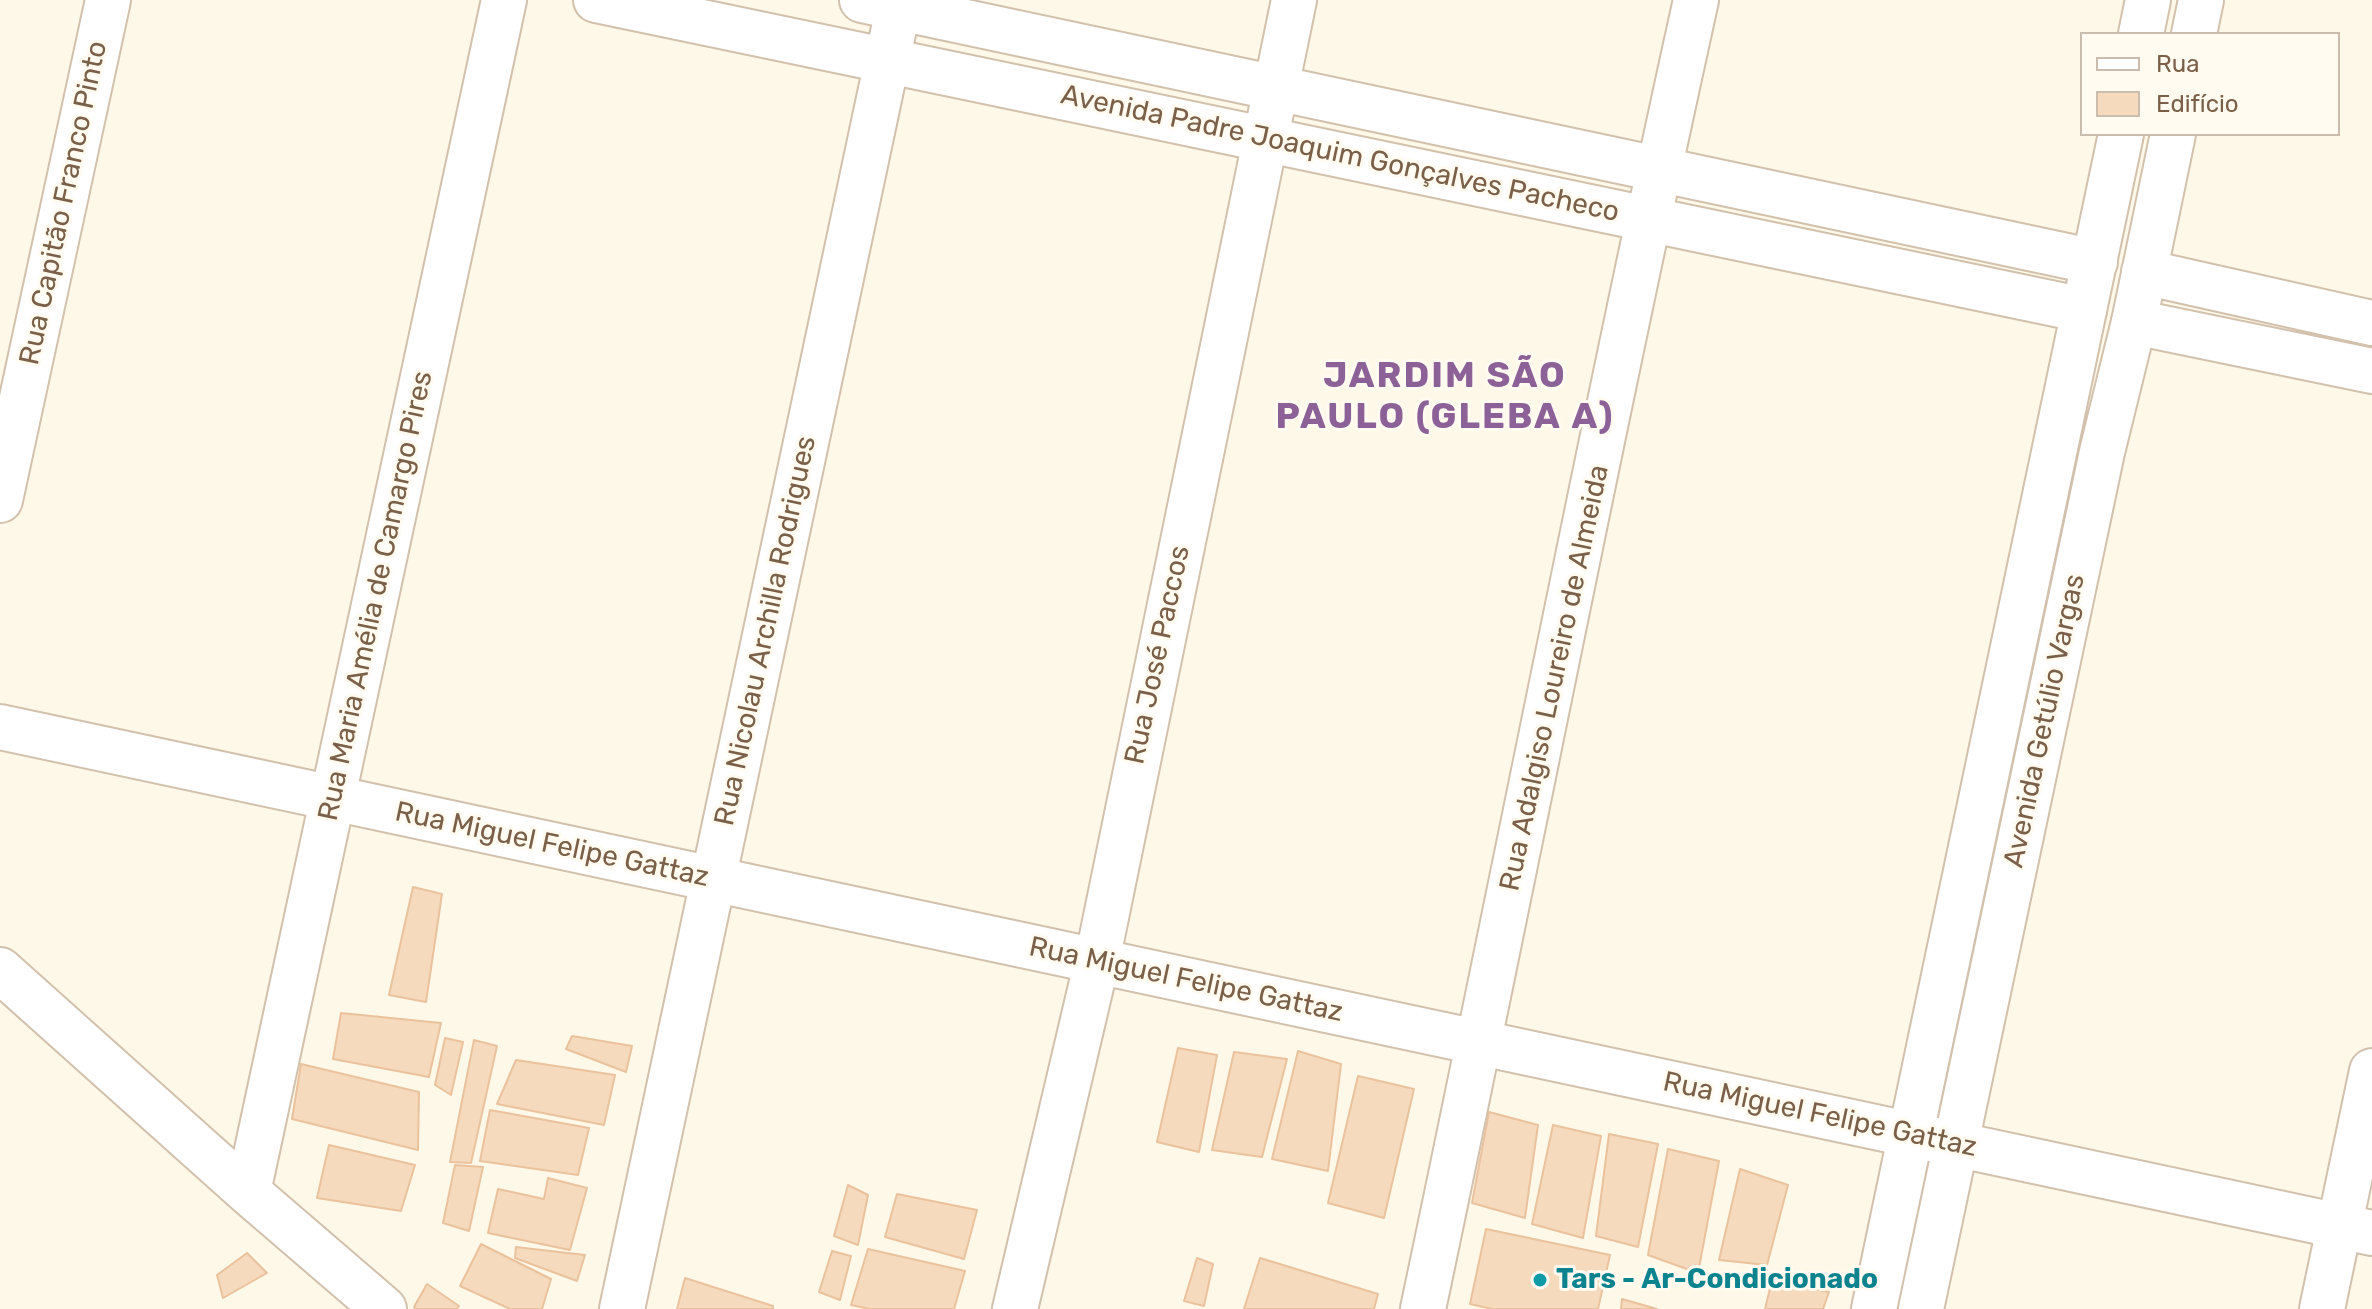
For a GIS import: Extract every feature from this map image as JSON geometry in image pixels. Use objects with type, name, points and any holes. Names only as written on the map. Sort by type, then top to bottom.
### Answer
[{"type":"street","name":"Rua Capitão Franco Pinto","points":[[0,500],[108,0]]},
{"type":"street","name":"Rua Maria Amélia de Camargo Pires","points":[[248,1192],[504,0]]},
{"type":"street","name":"Avenida Padre Joaquim Gonçalves Pacheco","points":[[596,0],[2134,322]]},
{"type":"street","name":"Rua José Paccos","points":[[1015,1309],[1097,961],[1294,0]]},
{"type":"street","name":"Rua Adalgiso Loureiro de Almeida","points":[[1423,1309],[1648,218],[1696,0]]},
{"type":"street","points":[[2141,32],[2148,0]]},
{"type":"street","points":[[2194,32],[2201,0]]},
{"type":"street","name":"Avenida Padre Joaquim Gonçalves Pacheco","points":[[887,3],[2144,272]]},
{"type":"street","name":"Rua Nicolau Archilla Rodrigues","points":[[622,1309],[888,60],[887,3]]},
{"type":"street","name":"Avenida Getúlio Vargas","points":[[1874,1309],[2121,136]]},
{"type":"street","name":"Avenida Getúlio Vargas","points":[[1921,1309],[2102,452],[2134,322],[2173,136]]},
{"type":"street","points":[[2144,272],[2372,323]]},
{"type":"street","points":[[2134,322],[2372,371]]},
{"type":"street","name":"Rua Miguel Felipe Gattaz","points":[[0,727],[2356,1229]]},
{"type":"street","points":[[0,970],[384,1309]]},
{"type":"street","points":[[2322,1309],[2356,1229],[2372,1071]]},
{"type":"building","points":[[413,887],[442,894],[426,1002],[389,995]]},
{"type":"building","points":[[341,1013],[441,1023],[429,1077],[333,1059]]},
{"type":"building","points":[[572,1036],[632,1046],[626,1072],[566,1049]]},
{"type":"building","points":[[445,1038],[463,1042],[451,1095],[435,1085]]},
{"type":"building","points":[[474,1040],[497,1046],[471,1163],[450,1162]]},
{"type":"building","points":[[1178,1048],[1217,1055],[1199,1152],[1157,1142]]},
{"type":"building","points":[[1298,1051],[1341,1064],[1328,1171],[1272,1159]]},
{"type":"building","points":[[1234,1052],[1287,1059],[1262,1157],[1212,1150]]},
{"type":"building","points":[[516,1060],[615,1075],[604,1125],[497,1104]]},
{"type":"building","points":[[301,1064],[419,1092],[418,1150],[292,1119]]},
{"type":"building","points":[[1358,1076],[1414,1089],[1384,1218],[1328,1203]]},
{"type":"building","points":[[490,1110],[589,1128],[578,1175],[480,1161]]},
{"type":"building","points":[[1489,1112],[1538,1125],[1525,1218],[1472,1203]]},
{"type":"building","points":[[1553,1125],[1601,1136],[1583,1238],[1532,1224]]},
{"type":"building","points":[[1609,1134],[1658,1144],[1638,1247],[1596,1236]]},
{"type":"building","points":[[329,1145],[415,1165],[401,1211],[317,1198]]},
{"type":"building","points":[[1668,1149],[1719,1161],[1698,1273],[1648,1255]]},
{"type":"building","points":[[455,1165],[483,1167],[469,1231],[443,1223]]},
{"type":"building","points":[[1740,1169],[1788,1185],[1767,1265],[1719,1260]]},
{"type":"building","points":[[548,1178],[587,1188],[570,1250],[488,1233],[498,1189],[544,1199]]},
{"type":"building","points":[[848,1185],[868,1195],[858,1245],[834,1236]]},
{"type":"building","points":[[897,1194],[977,1210],[964,1259],[885,1237]]},
{"type":"building","name":"Tars - Ar-Condicionado","points":[[1486,1229],[1610,1255],[1598,1309],[1492,1309],[1470,1304]]},
{"type":"building","points":[[481,1244],[551,1279],[542,1309],[510,1309],[460,1286]]},
{"type":"building","points":[[516,1247],[585,1255],[577,1281],[515,1258]]},
{"type":"building","points":[[868,1249],[965,1271],[954,1309],[870,1309],[851,1305]]},
{"type":"building","points":[[832,1251],[851,1256],[840,1300],[819,1292]]},
{"type":"building","points":[[247,1253],[267,1273],[223,1298],[217,1275]]},
{"type":"building","points":[[1197,1258],[1213,1264],[1204,1306],[1184,1301]]},
{"type":"building","points":[[1260,1258],[1378,1294],[1374,1309],[1244,1309]]},
{"type":"building","points":[[685,1278],[773,1306],[773,1309],[677,1309]]},
{"type":"building","points":[[1772,1280],[1829,1292],[1823,1309],[1765,1309]]},
{"type":"building","points":[[427,1284],[459,1306],[457,1309],[416,1309],[414,1307]]},
{"type":"building","points":[[1622,1299],[1657,1309],[1621,1309]]},
{"type":"place","name":"Tars - Ar-Condicionado","points":[[1540,1280]]},
{"type":"district","name":"JARDIM SÃO PAULO (GLEBA A)","points":[[1445,398]]}]
